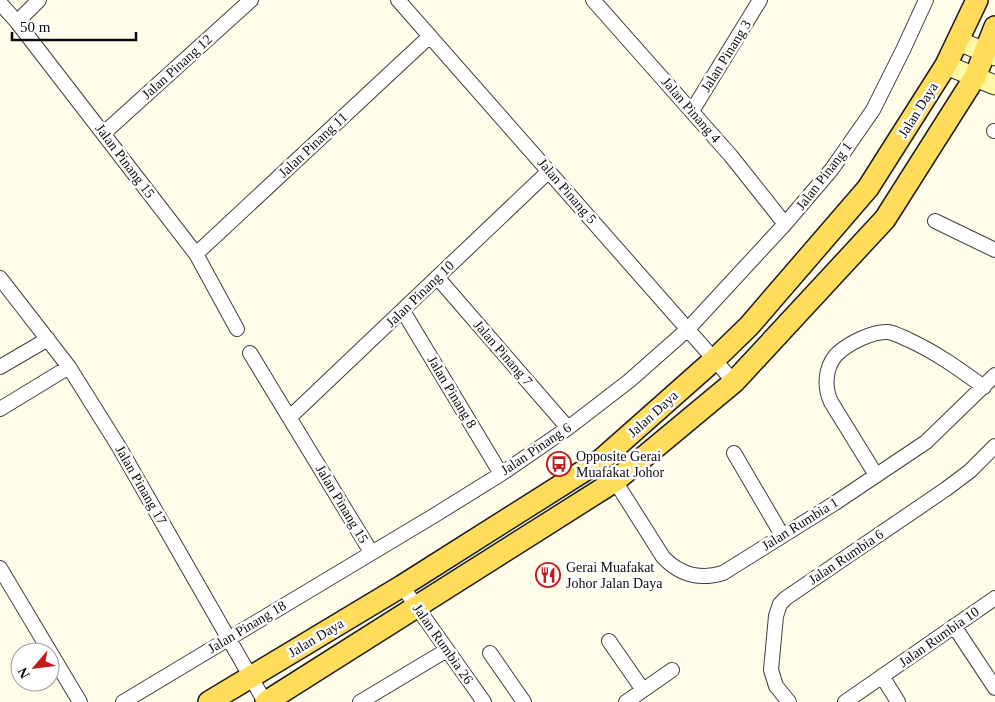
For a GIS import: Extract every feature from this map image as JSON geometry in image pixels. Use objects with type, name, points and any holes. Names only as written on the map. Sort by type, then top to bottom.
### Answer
[{"type":"main road","name":"Jalan Daya","points":[[209,702],[402,586],[601,460],[714,358],[748,326],[868,188],[946,65],[977,0]]},
{"type":"main road","name":"Jalan Daya","points":[[266,702],[615,481],[734,382],[885,219],[990,54],[995,27]]},
{"type":"main road","points":[[958,41],[990,54]]},
{"type":"main road","points":[[946,65],[995,85]]},
{"type":"street","points":[[17,22],[39,0]]},
{"type":"street","name":"Jalan Pinang 12","points":[[104,134],[250,0]]},
{"type":"street","name":"Jalan Pinang 5","points":[[398,0],[734,382]]},
{"type":"street","name":"Jalan Pinang 4","points":[[593,0],[731,156],[785,224]]},
{"type":"street","name":"Jalan Pinang 3","points":[[692,111],[760,0]]},
{"type":"street","name":"Jalan Pinang 1","points":[[688,329],[785,224],[832,169],[873,110],[904,50],[926,0]]},
{"type":"street","name":"Jalan Pinang 15","points":[[0,3],[17,22],[196,254],[237,329]]},
{"type":"street","name":"Jalan Pinang 11","points":[[196,254],[430,36]]},
{"type":"street","name":"Jalan Pinang 10","points":[[290,417],[549,171]]},
{"type":"street","points":[[935,221],[995,250]]},
{"type":"street","name":"Jalan Pinang 7","points":[[437,277],[568,428]]},
{"type":"street","name":"Jalan Pinang 17","points":[[0,278],[69,367],[119,447],[250,678],[266,702]]},
{"type":"street","name":"Jalan Pinang 8","points":[[403,311],[501,474]]},
{"type":"street","name":"Jalan Pinang 6","points":[[371,552],[501,474],[568,428],[629,382],[688,329]]},
{"type":"street","points":[[876,475],[826,391],[829,366],[835,357],[846,347],[854,341],[873,335],[884,332],[891,333],[945,358],[984,387]]},
{"type":"street","points":[[0,367],[48,339]]},
{"type":"street","name":"Jalan Pinang 15","points":[[250,353],[371,552]]},
{"type":"street","points":[[0,409],[69,367]]},
{"type":"street","name":"Jalan Rumbia 1","points":[[615,481],[663,557],[670,564],[688,574],[705,576],[722,572],[926,442],[995,375]]},
{"type":"street","name":"Jalan Rumbia 6","points":[[789,702],[776,686],[771,670],[776,616],[780,604],[786,598],[946,489],[970,471],[995,446]]},
{"type":"street","points":[[734,453],[782,535]]},
{"type":"street","name":"Jalan Pinang 18","points":[[123,702],[371,552]]},
{"type":"street","points":[[0,568],[80,702]]},
{"type":"street","name":"Jalan Rumbia 26","points":[[402,586],[484,702]]},
{"type":"street","name":"Jalan Rumbia 10","points":[[845,702],[954,626],[993,604]]},
{"type":"street","points":[[954,626],[995,688]]},
{"type":"street","points":[[609,641],[643,690]]},
{"type":"street","points":[[360,702],[447,650]]},
{"type":"street","points":[[490,653],[524,702]]},
{"type":"street","points":[[626,702],[672,670]]},
{"type":"street","points":[[882,676],[898,702]]},
{"type":"place","name":"Opposite Gerai Muafakat Johor","points":[[559,464]]},
{"type":"place","name":"Gerai Muafakat Johor Jalan Daya","points":[[548,575]]}]
